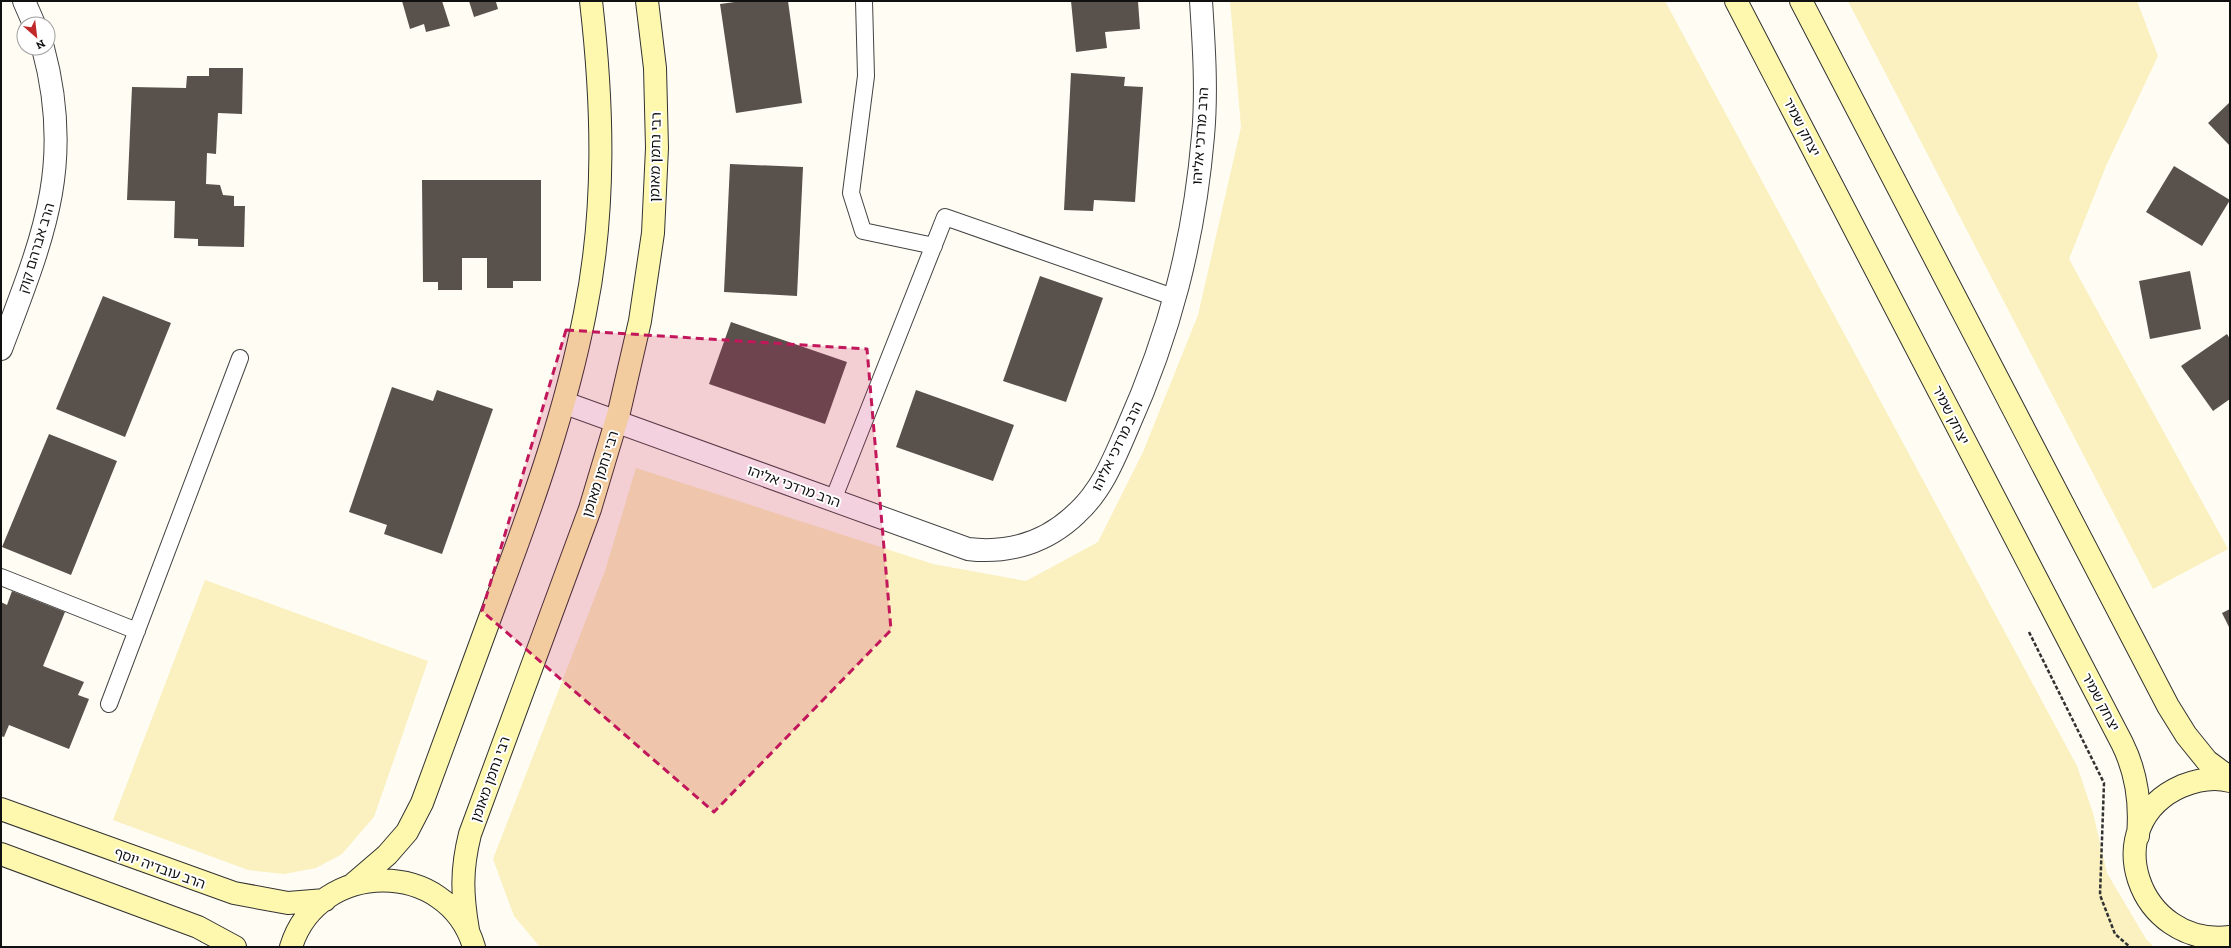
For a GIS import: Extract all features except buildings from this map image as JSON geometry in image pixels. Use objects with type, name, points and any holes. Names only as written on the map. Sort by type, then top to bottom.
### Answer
[{"type":"street","points":[[24,1],[31,16]]},
{"type":"street","points":[[291,947],[306,918],[325,900],[352,885],[387,855],[407,832],[422,803],[537,491],[565,403],[586,311],[598,227],[602,140],[600,72],[591,1]]},
{"type":"street","name":"רבי נחמן מאומן","points":[[473,942],[462,884],[470,834],[590,509],[617,421],[640,321],[653,233],[657,148],[655,68],[647,1]]},
{"type":"street","name":"הרב מרדכי אליהו","points":[[565,403],[968,549],[987,552],[1007,550],[1044,537],[1077,513],[1092,497],[1104,480],[1149,380],[1176,298],[1194,217],[1203,135],[1205,52],[1201,1]]},
{"type":"street","name":"יצחק שמיר","points":[[1736,1],[2122,743],[2136,781],[2139,802],[2138,836]]},
{"type":"street","points":[[1801,1],[2168,706],[2186,735],[2207,761],[2230,778]]},
{"type":"street","name":"הרב אברהם קוק","points":[[1,349],[38,249],[52,193],[56,142],[55,106],[45,56]]},
{"type":"street","points":[[2210,947],[2168,925],[2150,908],[2143,897],[2135,872],[2135,854],[2138,836],[2148,814],[2166,796],[2176,789],[2201,781],[2230,781]]},
{"type":"street","name":"הרב עובדיה יוסף","points":[[1,809],[227,891],[262,899],[288,902],[325,900]]},
{"type":"street","points":[[1,854],[198,927],[235,947]]},
{"type":"street","points":[[352,885],[365,881],[385,880],[418,886],[436,896],[452,909],[473,942]]},
{"type":"street","points":[[2191,936],[2202,939],[2230,937]]},
{"type":"lane","points":[[864,1],[866,76],[850,193],[863,231],[934,246]]},
{"type":"lane","points":[[833,500],[945,217],[1176,298]]},
{"type":"lane","points":[[109,704],[240,358]]},
{"type":"lane","points":[[1,577],[137,631]]},
{"type":"path","points":[[2028,629],[2104,783],[2100,895],[2115,934],[2130,947]]},
{"type":"highlighted area","points":[[566,330],[867,349],[891,630],[714,812],[482,611]]},
{"type":"sand","points":[[1230,1],[1665,1],[2077,766],[2093,813],[2107,873],[2146,939],[2154,947],[540,947],[514,916],[493,859],[605,571],[636,468],[933,564],[1026,581],[1098,542],[1143,452],[1198,315],[1241,127]]},
{"type":"sand","points":[[1848,1],[2137,1],[2158,56],[2106,166],[2069,259],[2228,549],[2153,589]]},
{"type":"sand","points":[[205,580],[428,661],[374,817],[342,854],[316,868],[284,874],[248,870],[113,820]]}]
